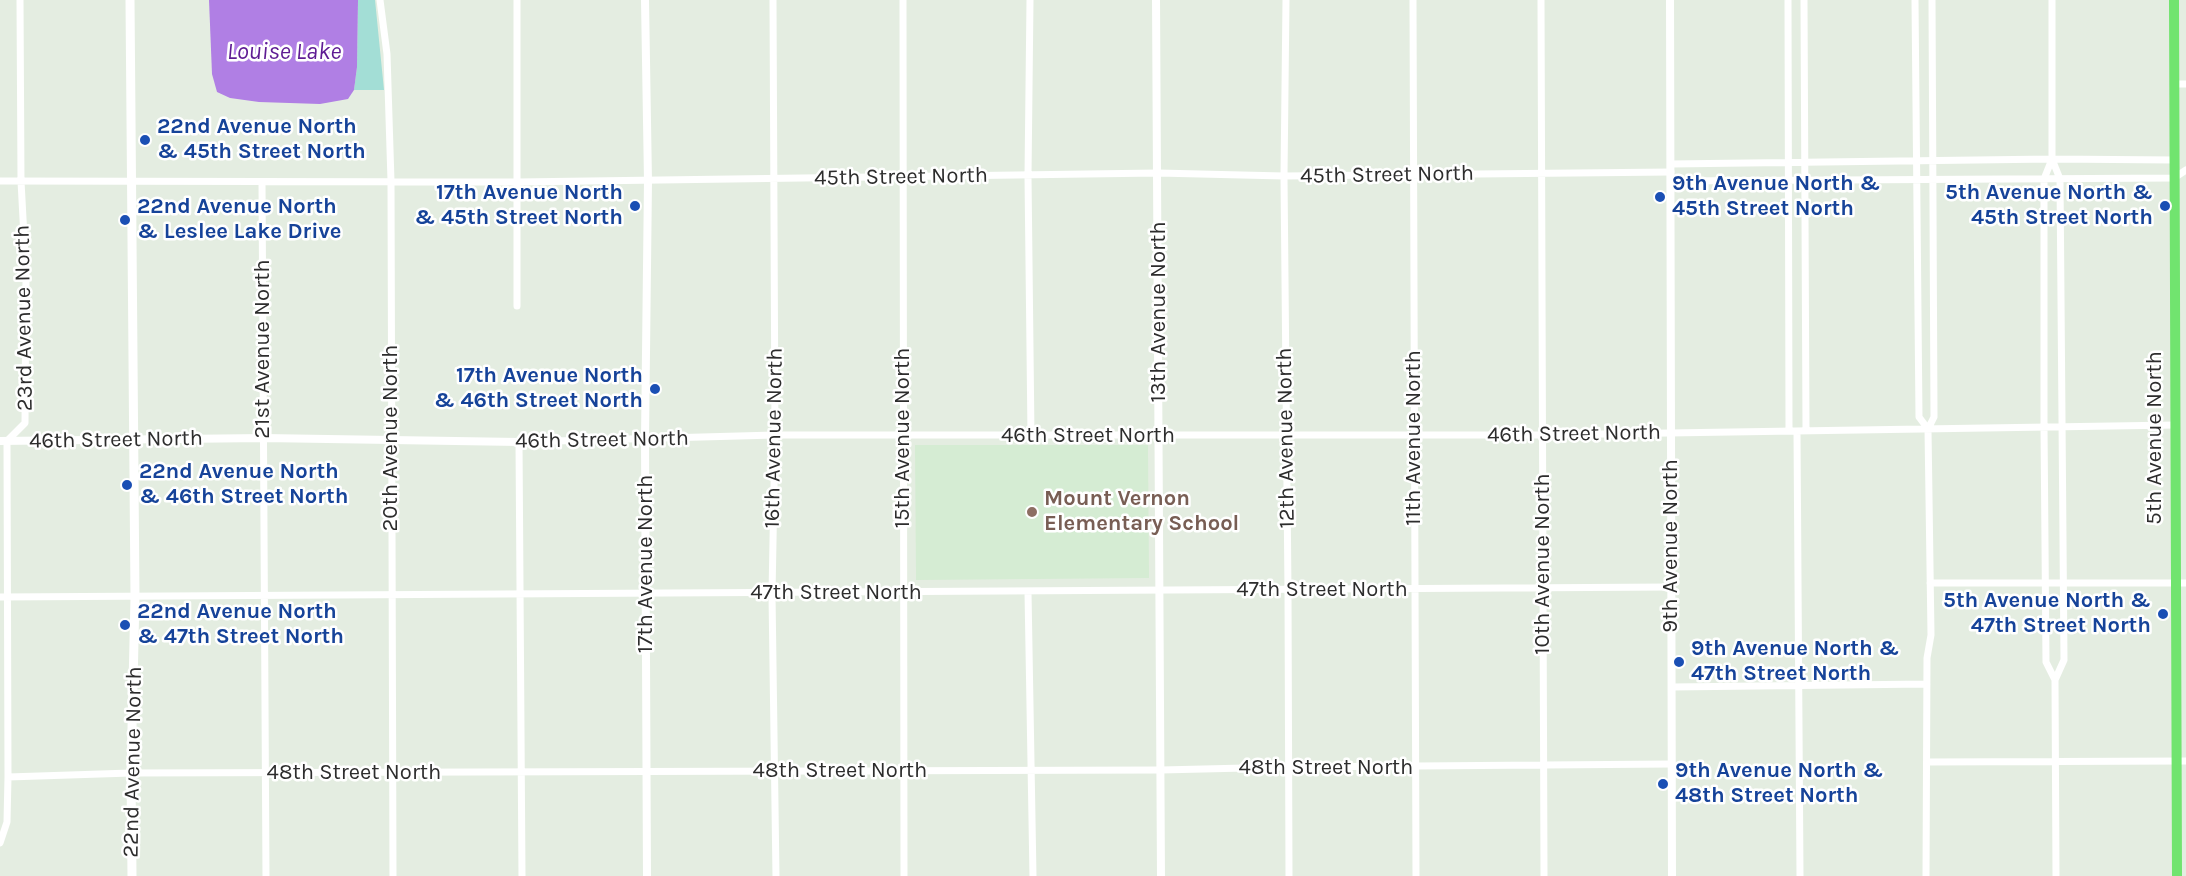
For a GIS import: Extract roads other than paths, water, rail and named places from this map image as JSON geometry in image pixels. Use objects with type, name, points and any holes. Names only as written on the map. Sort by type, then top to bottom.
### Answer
[{"type":"main road","name":"22nd Avenue North","points":[[130,0],[135,597],[131,773],[132,876]]},
{"type":"main road","name":"5th Avenue North","points":[[2174,0],[2175,425],[2181,583],[2181,761],[2177,876]]},
{"type":"street","name":"23rd Avenue North","points":[[0,843],[7,822],[8,777],[3,597],[3,441],[25,423],[26,275],[21,181],[20,0]]},
{"type":"street","name":"20th Avenue North","points":[[380,0],[387,54],[391,181],[393,876]]},
{"type":"street","points":[[517,0],[517,306]]},
{"type":"street","name":"17th Avenue North","points":[[645,0],[648,181],[645,439],[647,876]]},
{"type":"street","name":"16th Avenue North","points":[[773,0],[775,435],[772,594],[776,876]]},
{"type":"street","name":"15th Avenue North","points":[[903,0],[904,876]]},
{"type":"street","points":[[1030,0],[1028,176],[1031,436]]},
{"type":"street","name":"13th Avenue North","points":[[1156,0],[1161,876]]},
{"type":"street","name":"12th Avenue North","points":[[1286,0],[1284,176],[1289,876]]},
{"type":"street","name":"11th Avenue North","points":[[1413,0],[1416,876]]},
{"type":"street","name":"10th Avenue North","points":[[1541,0],[1544,876]]},
{"type":"street","name":"9th Avenue North","points":[[1670,0],[1672,876]]},
{"type":"street","points":[[1788,0],[1788,180],[1800,685],[1800,876]]},
{"type":"street","points":[[1804,0],[1806,432]]},
{"type":"street","points":[[1915,0],[1919,417],[1928,429]]},
{"type":"street","points":[[1926,876],[1927,658],[1931,635],[1928,429],[1934,417],[1932,0]]},
{"type":"street","points":[[2052,0],[2052,159],[2060,179],[2063,426],[2064,660],[2055,680],[2056,876]]},
{"type":"street","points":[[2174,84],[2186,84]]},
{"type":"street","points":[[2052,159],[2044,179],[2044,426],[2046,662],[2055,680]]},
{"type":"street","name":"45th Street North","points":[[1671,173],[1788,162],[2174,160]]},
{"type":"street","points":[[2174,178],[2186,170]]},
{"type":"street","name":"45th Street North","points":[[0,181],[518,182],[1158,173],[1284,176],[1671,173],[1788,180],[2174,178]]},
{"type":"street","name":"21st Avenue North","points":[[262,182],[266,876]]},
{"type":"street","points":[[2174,253],[2186,253]]},
{"type":"street","name":"46th Street North","points":[[3,441],[264,438],[519,442],[775,435],[1542,435],[2175,425]]},
{"type":"street","points":[[519,442],[522,876]]},
{"type":"street","points":[[1930,583],[2045,585],[2181,583]]},
{"type":"street","name":"47th Street North","points":[[3,597],[1671,587]]},
{"type":"street","points":[[1028,592],[1033,876]]},
{"type":"street","points":[[1672,687],[1927,684]]},
{"type":"street","points":[[1927,762],[2181,761]]},
{"type":"street","name":"48th Street North","points":[[8,777],[131,773],[1032,771],[1672,764]]},
{"type":"water","name":"Louise Lake","points":[[209,0],[358,0],[357,67],[354,90],[348,99],[320,104],[259,102],[230,98],[217,92],[212,74]]},
{"type":"place","name":"22nd Avenue North & 45th Street North","points":[[145,140]]},
{"type":"place","name":"9th Avenue North & 45th Street North","points":[[1660,197]]},
{"type":"place","name":"17th Avenue North & 45th Street North","points":[[635,206]]},
{"type":"place","name":"5th Avenue North & 45th Street North","points":[[2165,206]]},
{"type":"place","name":"22nd Avenue North & Leslee Lake Drive","points":[[125,220]]},
{"type":"place","name":"17th Avenue North & 46th Street North","points":[[655,389]]},
{"type":"place","name":"22nd Avenue North & 46th Street North","points":[[127,485]]},
{"type":"place","name":"Mount Vernon Elementary School","points":[[1032,512]]},
{"type":"place","name":"5th Avenue North & 47th Street North","points":[[2163,614]]},
{"type":"place","name":"22nd Avenue North & 47th Street North","points":[[125,625]]},
{"type":"place","name":"9th Avenue North & 47th Street North","points":[[1679,662]]},
{"type":"place","name":"9th Avenue North & 48th Street North","points":[[1663,784]]}]
